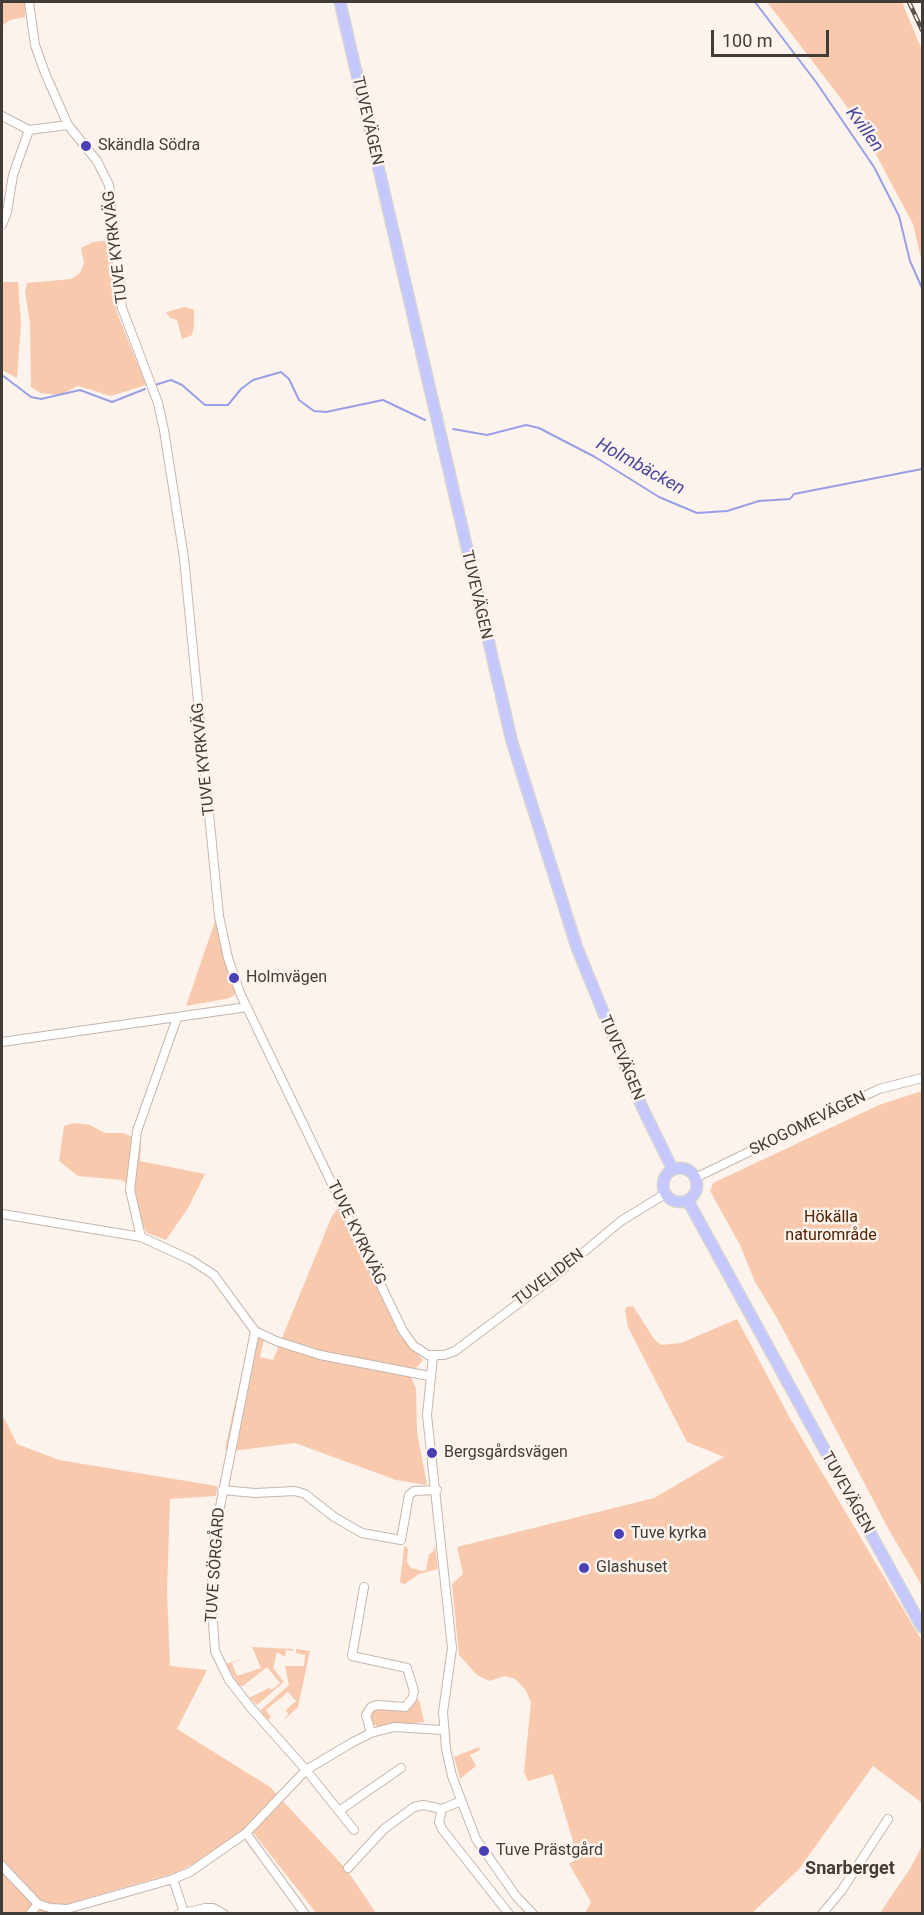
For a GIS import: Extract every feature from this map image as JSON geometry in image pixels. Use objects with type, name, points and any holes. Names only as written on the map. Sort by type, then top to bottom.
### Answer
[{"type":"main road","name":"TUVEVÄGEN","points":[[340,2],[512,742],[577,948],[642,1107],[673,1170]]},
{"type":"main road","points":[[686,1169],[695,1178],[696,1191],[688,1200],[675,1202],[665,1194],[663,1180],[673,1170],[686,1169]]},
{"type":"main road","name":"TUVEVÄGEN","points":[[688,1200],[922,1627]]},
{"type":"street","name":"TUVE KYRKVÄG","points":[[29,2],[37,53],[68,125],[97,160],[109,184],[123,311],[158,403],[184,558],[219,916],[228,958],[247,1007],[403,1331],[416,1348],[433,1356]]},
{"type":"street","points":[[2,116],[29,130],[68,125]]},
{"type":"street","points":[[2,225],[7,212],[13,175],[29,130]]},
{"type":"street","points":[[2,1042],[247,1007]]},
{"type":"street","points":[[141,1237],[129,1190],[137,1131],[177,1018]]},
{"type":"street","name":"SKOGOMEVÄGEN","points":[[695,1178],[879,1089],[922,1078]]},
{"type":"street","name":"TUVELIDEN","points":[[433,1356],[455,1351],[555,1276],[621,1221],[665,1194]]},
{"type":"street","points":[[2,1214],[141,1237],[191,1260],[214,1275],[255,1331],[276,1341],[320,1355],[429,1376]]},
{"type":"street","name":"TUVE SÖRGÅRD","points":[[255,1331],[215,1532],[211,1595],[215,1651],[229,1680],[244,1700],[306,1770],[354,1830]]},
{"type":"street","points":[[433,1356],[429,1376],[427,1415],[452,1648],[442,1712],[443,1730],[452,1776],[471,1828],[488,1858],[516,1896],[533,1914]]},
{"type":"street","points":[[222,1490],[255,1493],[296,1491],[305,1494],[334,1517],[362,1533],[400,1540],[409,1495],[414,1491],[436,1490]]},
{"type":"street","points":[[364,1587],[352,1656],[406,1668],[414,1691],[412,1699],[405,1707],[377,1705],[371,1707],[366,1716],[371,1733]]},
{"type":"street","points":[[2,1866],[38,1904],[50,1908],[67,1908],[173,1879],[190,1872],[246,1833],[306,1770],[371,1733],[394,1727],[443,1730]]},
{"type":"street","points":[[339,1811],[401,1768]]},
{"type":"street","points":[[348,1868],[384,1829],[414,1807],[423,1805],[442,1809],[461,1801]]},
{"type":"street","points":[[442,1809],[439,1822],[442,1829],[509,1914]]},
{"type":"street","points":[[822,1914],[852,1875],[888,1819]]},
{"type":"street","points":[[246,1833],[305,1914]]},
{"type":"street","points":[[173,1879],[182,1913],[213,1908],[224,1914]]},
{"type":"street","points":[[30,1914],[38,1904]]},
{"type":"green space","points":[[2,2],[25,2],[25,17],[10,20],[2,26]]},
{"type":"green space","points":[[767,2],[902,2],[922,50],[922,263],[913,224],[873,149],[845,104]]},
{"type":"green space","points":[[110,240],[117,313],[146,385],[111,396],[78,386],[60,395],[40,393],[31,387],[30,323],[25,292],[27,283],[71,279],[80,273],[84,263],[81,248],[93,242]]},
{"type":"green space","points":[[2,282],[18,282],[21,324],[17,378],[2,370]]},
{"type":"green space","points":[[185,307],[194,310],[194,326],[192,335],[182,339],[177,320],[170,318],[166,312]]},
{"type":"green space","points":[[215,921],[235,994],[230,998],[186,1006]]},
{"type":"green space","name":"Hökälla naturområde","points":[[922,1091],[922,1586],[889,1530],[777,1318],[755,1282],[740,1245],[710,1191],[713,1183],[879,1105]]},
{"type":"green space","points":[[74,1123],[90,1125],[105,1133],[123,1133],[141,1140],[140,1161],[205,1174],[188,1208],[166,1240],[147,1233],[136,1211],[134,1190],[122,1180],[78,1176],[59,1161],[64,1126]]},
{"type":"green space","points":[[339,1207],[400,1336],[423,1360],[410,1375],[416,1388],[417,1432],[427,1485],[396,1480],[295,1443],[232,1451],[225,1449],[250,1335],[264,1339],[260,1357],[273,1360],[332,1216]]},
{"type":"green space","points":[[633,1306],[654,1339],[661,1345],[681,1343],[737,1319],[791,1420],[922,1641],[922,1803],[873,1766],[799,1869],[752,1913],[585,1913],[591,1902],[569,1864],[578,1858],[553,1774],[528,1781],[524,1772],[531,1702],[525,1689],[515,1679],[505,1676],[489,1681],[477,1675],[459,1655],[452,1584],[463,1574],[457,1547],[654,1498],[724,1457],[687,1442],[628,1327],[625,1311],[626,1307]]},
{"type":"green space","points":[[2,1414],[17,1444],[59,1460],[217,1486],[216,1496],[170,1499],[167,1591],[170,1666],[207,1670],[177,1729],[270,1787],[347,1870],[376,1913],[316,1913],[248,1826],[215,1853],[175,1873],[73,1902],[70,1913],[2,1913]]},
{"type":"green space","points":[[435,1545],[438,1569],[419,1574],[405,1584],[400,1583],[404,1546],[408,1548],[407,1562],[411,1568],[422,1571],[426,1570],[429,1554],[433,1552]]},
{"type":"green space","points":[[252,1647],[294,1649],[293,1651],[286,1650],[285,1657],[277,1652],[273,1668],[284,1682],[257,1705],[249,1698],[269,1688],[272,1690],[280,1683],[267,1667],[243,1686],[239,1686],[226,1664],[249,1657],[232,1663],[237,1676],[261,1668]]},
{"type":"green space","points":[[296,1649],[310,1651],[298,1707],[284,1720],[288,1714],[286,1710],[296,1701],[288,1692],[266,1710],[271,1717],[268,1720],[260,1711],[289,1685],[285,1666],[304,1666],[305,1655],[296,1653]]},
{"type":"green space","points":[[419,1699],[424,1722],[378,1727],[371,1722],[372,1711],[380,1708],[405,1710]]},
{"type":"green space","points":[[479,1747],[480,1750],[470,1755],[476,1766],[460,1779],[454,1757]]},
{"type":"green space","points":[[922,1846],[922,1913],[880,1913],[911,1867]]},
{"type":"waterway","name":"Kvillen","points":[[755,2],[816,82],[874,167],[899,216],[910,261],[922,288]]},
{"type":"waterway","name":"Holmbäcken","points":[[155,385],[171,380],[182,385],[205,405],[228,405],[241,389],[253,380],[281,372],[289,379],[299,400],[314,411],[326,412],[383,400],[425,420]]},
{"type":"waterway","name":"Holmbäcken","points":[[2,375],[31,397],[41,399],[80,390],[112,402],[145,389]]},
{"type":"waterway","name":"Holmbäcken","points":[[453,429],[487,435],[526,425],[539,428],[595,457],[659,497],[697,513],[727,511],[759,501],[790,499],[794,494],[922,469]]},
{"type":"railway","points":[[909,2],[922,30]]},
{"type":"place","name":"Skändla Södra","points":[[86,146]]},
{"type":"place","name":"Holmvägen","points":[[234,978]]},
{"type":"place","name":"Bergsgårdsvägen","points":[[432,1453]]},
{"type":"place","name":"Tuve kyrka","points":[[619,1534]]},
{"type":"place","name":"Glashuset","points":[[584,1568]]},
{"type":"place","name":"Tuve Prästgård","points":[[484,1851]]},
{"type":"district","name":"Snarberget","points":[[850,1869]]}]
